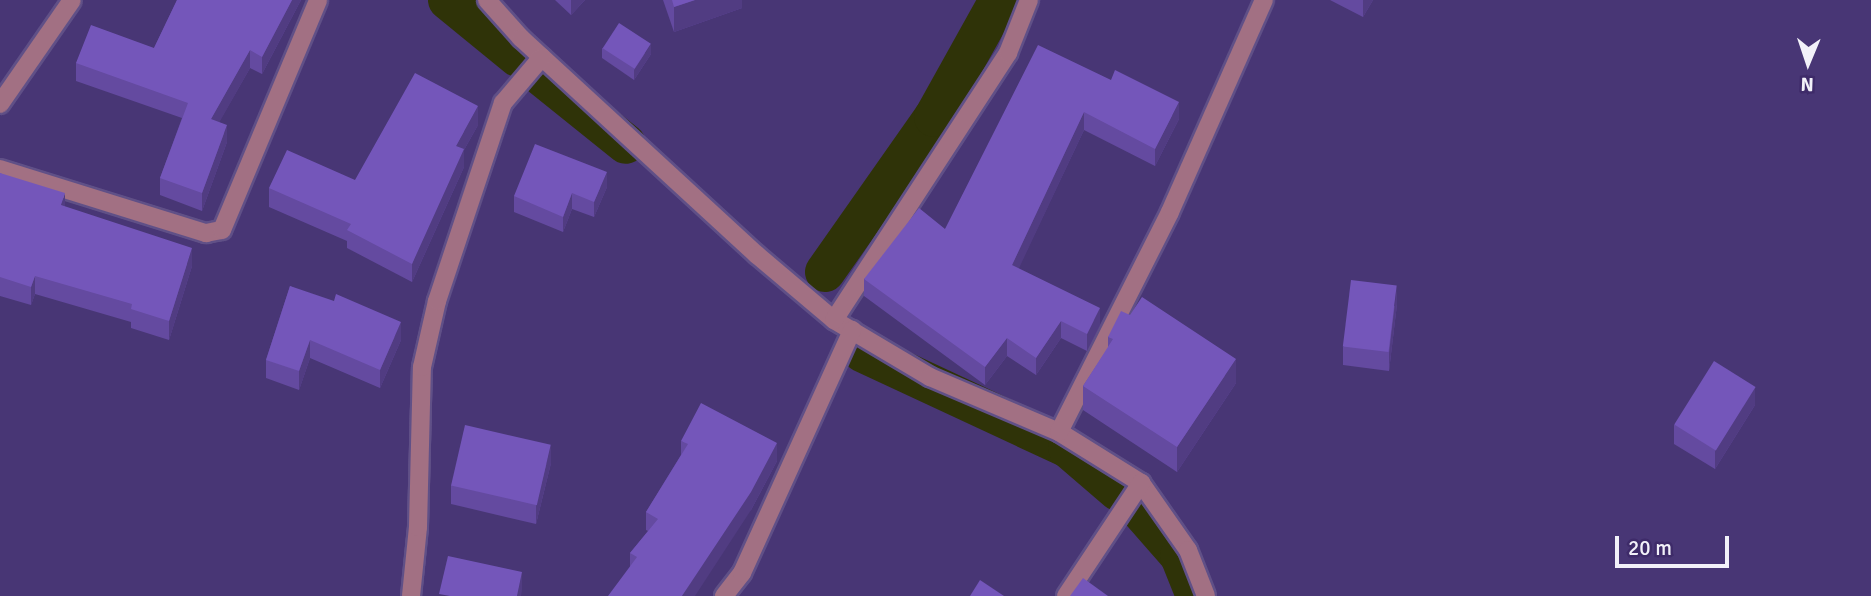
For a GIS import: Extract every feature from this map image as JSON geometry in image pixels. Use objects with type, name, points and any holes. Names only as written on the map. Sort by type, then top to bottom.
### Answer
[{"type":"street","points":[[0,104],[72,0]]},
{"type":"street","points":[[0,169],[206,233],[222,230],[318,0]]},
{"type":"street","points":[[487,0],[542,57],[834,320],[930,377],[1059,432],[1141,483],[1188,550],[1206,596]]},
{"type":"street","points":[[834,320],[1008,53],[1029,0]]},
{"type":"street","points":[[1059,432],[1170,212],[1264,0]]},
{"type":"street","points":[[411,596],[418,527],[422,367],[436,301],[503,103],[542,57]]},
{"type":"street","points":[[724,596],[742,573],[852,330]]},
{"type":"street","points":[[1066,596],[1141,483]]},
{"type":"building","points":[[177,0],[292,0],[262,57],[250,50],[211,119],[227,125],[202,193],[160,178],[188,103],[76,63],[91,25],[154,48]]},
{"type":"building","points":[[672,0],[695,0],[674,7]]},
{"type":"building","points":[[619,23],[651,44],[635,69],[603,48]]},
{"type":"building","points":[[1038,45],[1111,80],[1115,70],[1179,102],[1155,149],[1084,112],[1012,265],[1100,308],[1087,334],[1061,321],[1036,358],[1007,338],[985,367],[864,279],[919,208],[945,229]]},
{"type":"building","points":[[415,73],[478,106],[456,146],[464,149],[412,264],[347,230],[351,224],[269,188],[287,150],[355,180]]},
{"type":"building","points":[[535,144],[607,172],[594,202],[572,193],[563,217],[514,196]]},
{"type":"building","points":[[0,173],[65,193],[61,205],[192,248],[169,321],[131,309],[132,304],[35,276],[31,287],[0,277]]},
{"type":"building","points":[[1351,280],[1397,286],[1388,352],[1343,347]]},
{"type":"building","points":[[290,286],[334,301],[336,294],[401,322],[380,370],[310,340],[299,371],[266,360]]},
{"type":"building","points":[[1142,297],[1236,359],[1177,447],[1083,386],[1113,339],[1108,337],[1121,311],[1130,315]]},
{"type":"building","points":[[1714,361],[1756,387],[1716,451],[1674,425]]},
{"type":"building","points":[[701,403],[777,443],[751,492],[682,596],[608,596],[637,557],[630,553],[658,519],[646,512],[688,444],[681,441]]},
{"type":"building","points":[[465,425],[551,445],[537,505],[451,485]]},
{"type":"building","points":[[448,556],[522,572],[517,596],[439,594]]},
{"type":"building","points":[[1083,578],[1108,596],[1070,596]]},
{"type":"building","points":[[980,580],[1004,596],[970,596]]},
{"type":"waterway","points":[[448,0],[518,57]]},
{"type":"waterway","points":[[825,272],[934,117],[999,0]]},
{"type":"waterway","points":[[540,75],[626,144]]},
{"type":"waterway","points":[[862,352],[1068,448],[1118,491]]},
{"type":"waterway","points":[[1139,509],[1180,556],[1196,596]]}]
